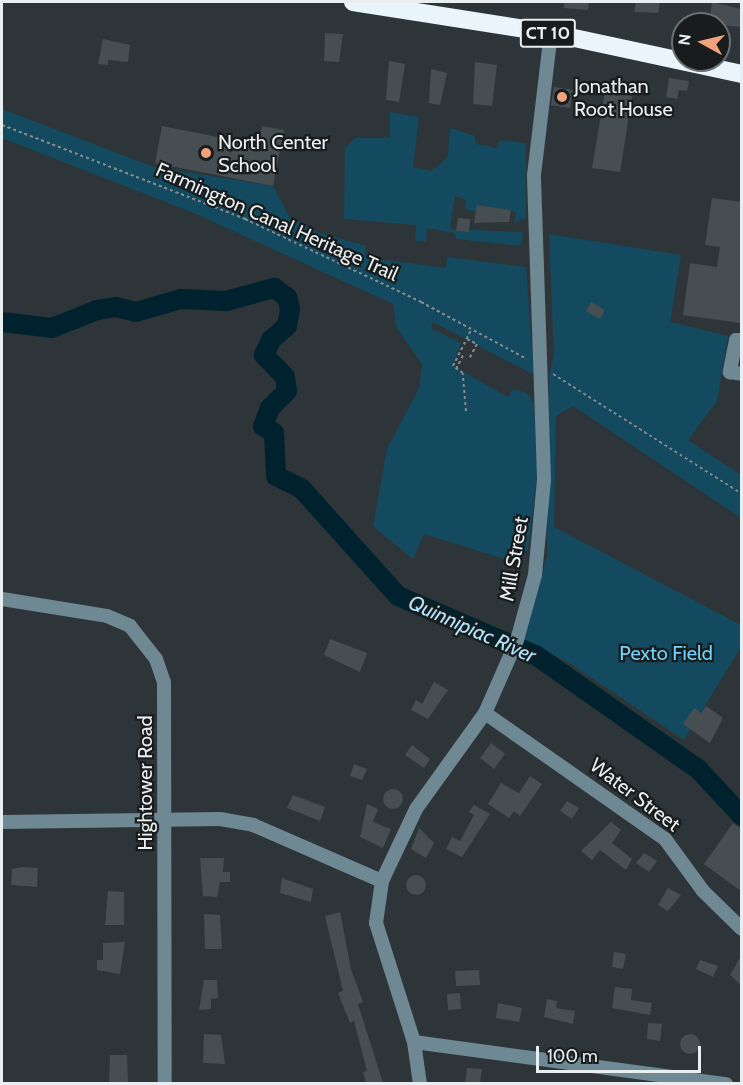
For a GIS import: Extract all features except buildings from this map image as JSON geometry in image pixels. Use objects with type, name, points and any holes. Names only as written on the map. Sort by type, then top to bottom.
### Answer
[{"type":"highway","name":"CT 10","points":[[353,2],[551,33],[741,74]]},
{"type":"street","name":"Mill Street","points":[[420,1083],[414,1042],[376,922],[381,881],[416,809],[485,713],[514,646],[535,574],[544,479],[534,175],[537,120],[551,33]]},
{"type":"street","points":[[741,340],[736,340],[730,372],[741,374]]},
{"type":"street","name":"Hightower Road","points":[[2,599],[107,616],[130,626],[146,640],[164,682],[165,1083]]},
{"type":"street","name":"Water Street","points":[[485,713],[665,839],[703,891],[741,929]]},
{"type":"street","points":[[2,822],[220,819],[254,825],[381,881]]},
{"type":"street","points":[[414,1042],[726,1083]]},
{"type":"path","name":"Farmington Canal Heritage Trail","points":[[2,124],[245,219],[472,328],[533,362]]},
{"type":"path","points":[[466,411],[463,373],[453,366],[472,328]]},
{"type":"path","points":[[467,339],[477,344],[469,359]]},
{"type":"path","points":[[456,369],[463,356]]},
{"type":"path","points":[[550,372],[741,494]]},
{"type":"green space","points":[[2,109],[154,167],[273,186],[293,224],[299,221],[317,232],[366,246],[365,255],[370,258],[446,268],[447,257],[526,267],[534,375],[433,322],[431,328],[461,343],[453,366],[508,397],[513,389],[527,393],[534,403],[537,475],[528,550],[511,561],[424,534],[413,559],[373,526],[387,449],[419,388],[422,364],[396,327],[393,304],[196,214],[2,138]]},
{"type":"green space","points":[[390,112],[419,117],[413,167],[431,171],[442,163],[448,155],[450,128],[475,136],[476,144],[498,148],[499,140],[526,143],[526,218],[514,223],[516,213],[511,210],[477,205],[476,212],[465,209],[466,200],[455,196],[450,229],[523,232],[521,246],[456,239],[454,233],[427,228],[426,242],[415,241],[416,225],[344,219],[345,148],[355,138],[390,138]]},
{"type":"green space","name":"Pexto Field","points":[[549,234],[681,255],[670,322],[728,336],[717,401],[688,440],[741,475],[741,518],[573,406],[556,416],[554,527],[741,625],[741,647],[684,740],[568,662],[523,641],[547,557],[549,376],[554,355]]},
{"type":"waterway","name":"Quinnipiac River","points":[[2,322],[52,328],[97,310],[116,307],[136,312],[181,299],[226,301],[274,288],[287,297],[290,309],[287,326],[271,340],[264,355],[285,377],[287,391],[270,408],[263,426],[274,433],[276,476],[301,488],[398,596],[537,656],[698,769],[742,816]]},
{"type":"place","name":"Jonathan Root House","points":[[562,97]]},
{"type":"place","name":"North Center School","points":[[206,153]]}]
